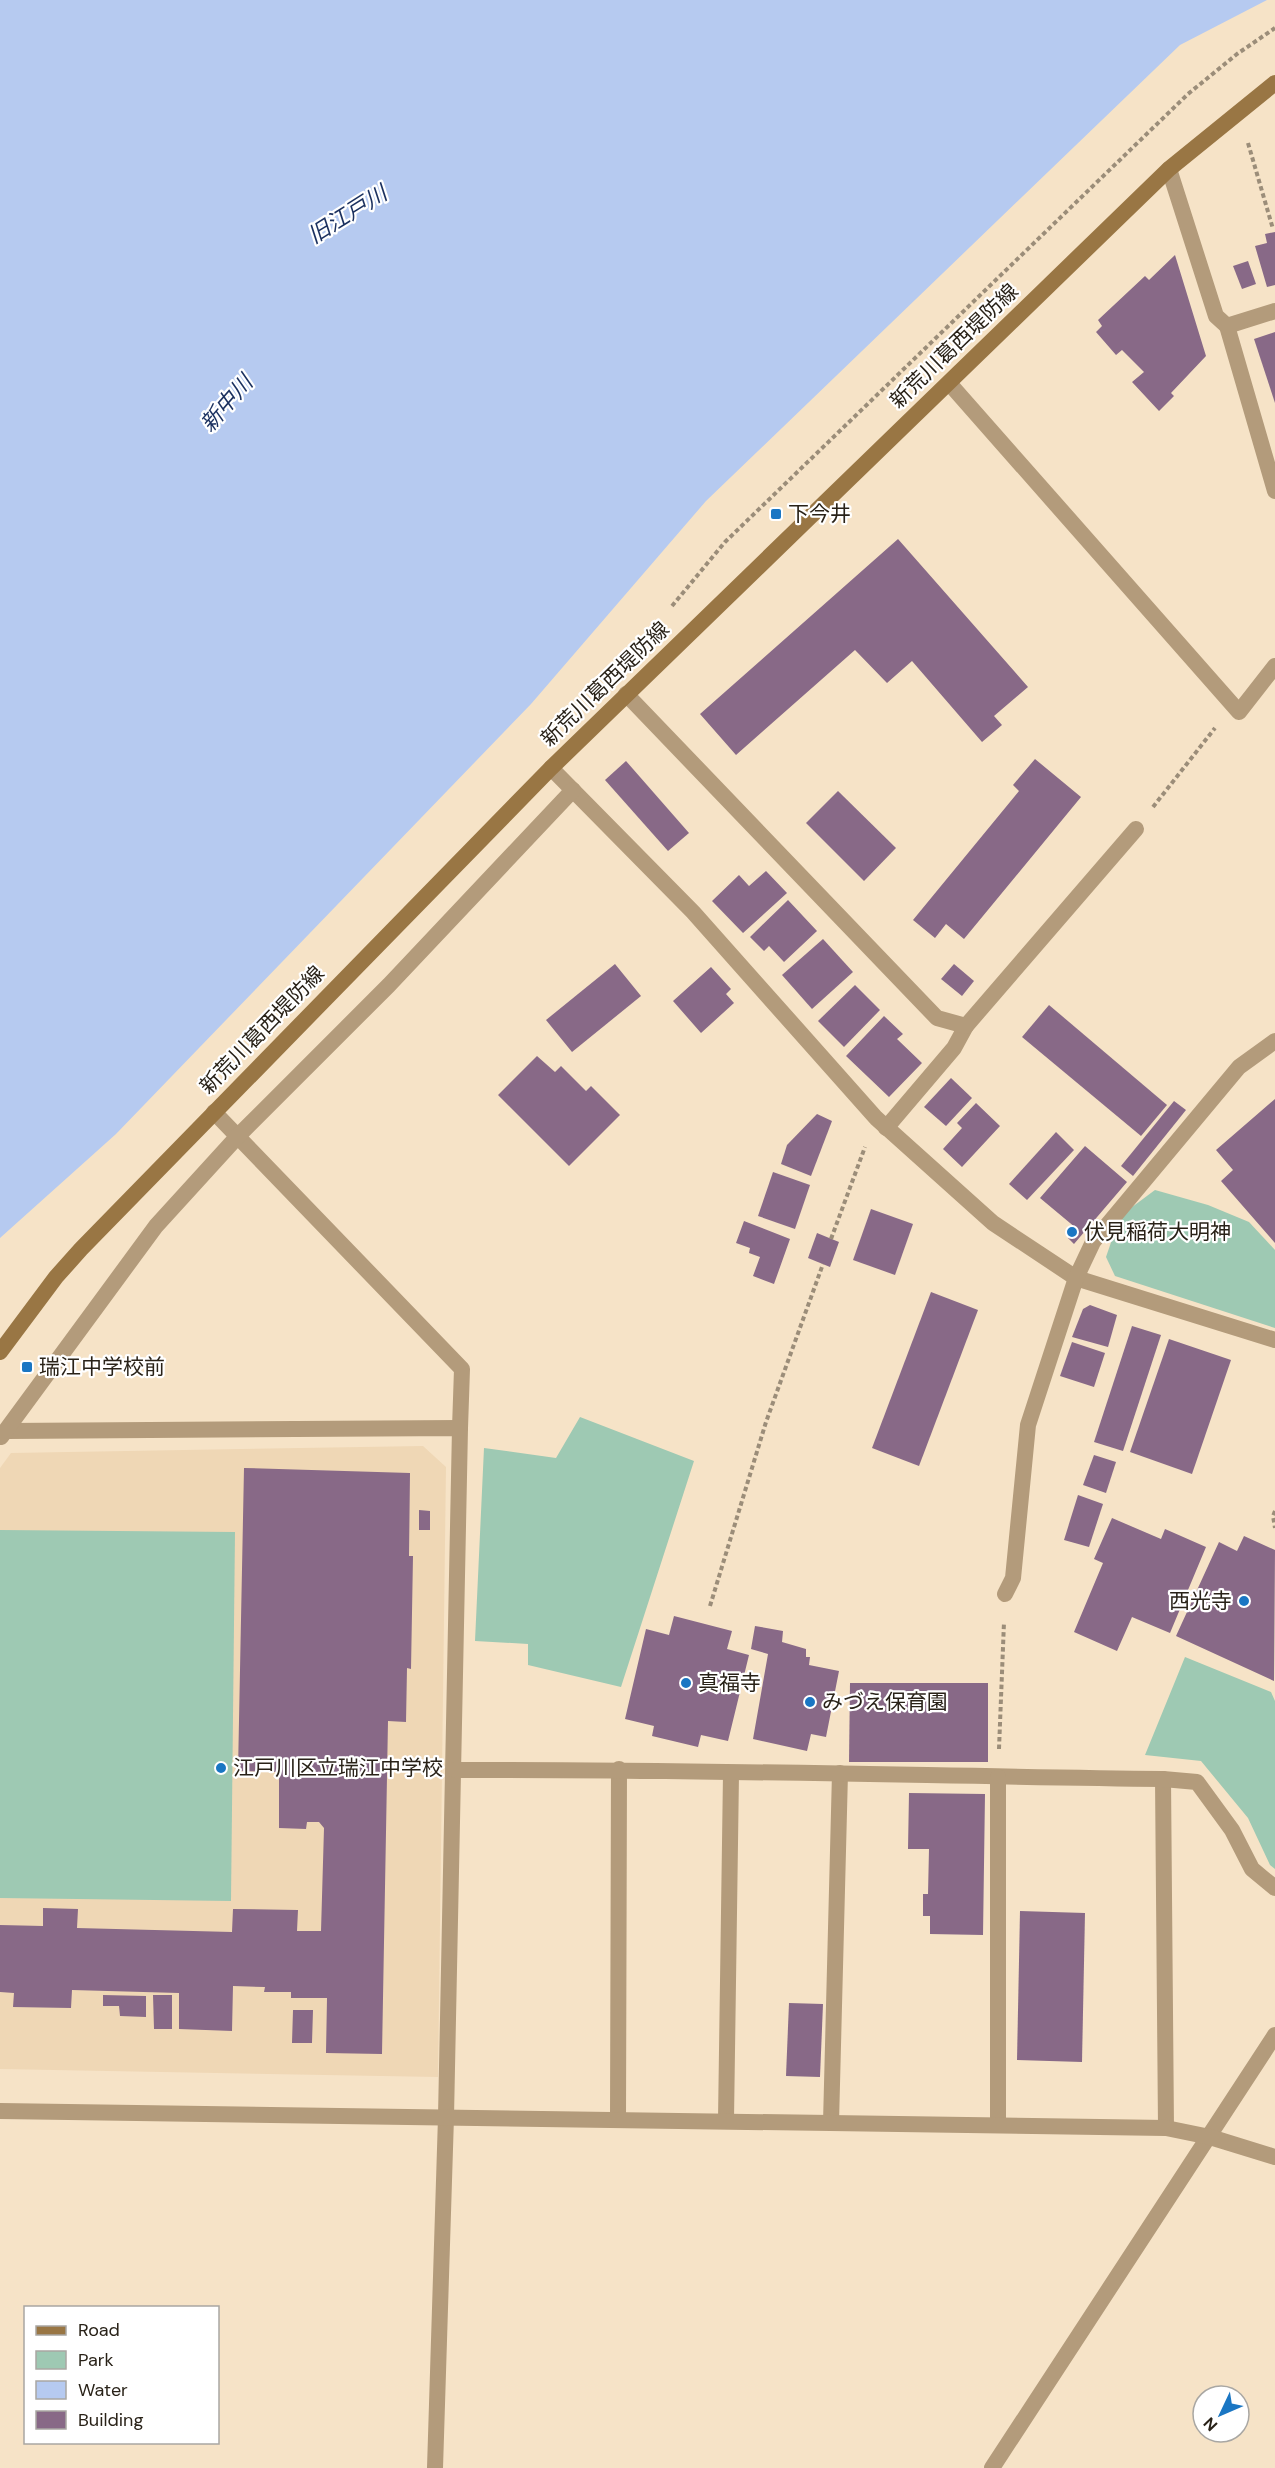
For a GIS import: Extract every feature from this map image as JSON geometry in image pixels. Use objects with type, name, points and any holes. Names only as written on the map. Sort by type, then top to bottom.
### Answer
[{"type":"main road","name":"新荒川葛西堤防線","points":[[0,1352],[69,1263],[551,768],[1169,169],[1275,83]]},
{"type":"street","points":[[1169,169],[1216,316],[1227,326],[1275,491]]},
{"type":"street","points":[[1227,326],[1275,310]]},
{"type":"street","points":[[949,383],[1239,712],[1275,666]]},
{"type":"street","points":[[626,694],[937,1018],[966,1026]]},
{"type":"street","points":[[551,768],[693,912],[881,1123],[993,1223],[1076,1278],[1275,1341]]},
{"type":"street","points":[[4,1434],[156,1226],[238,1136],[389,985],[573,790]]},
{"type":"street","points":[[881,1123],[954,1048],[966,1026],[1136,829]]},
{"type":"street","points":[[1005,1594],[1013,1578],[1028,1425],[1076,1278],[1093,1242],[1239,1067],[1275,1041]]},
{"type":"street","points":[[214,1112],[462,1369],[446,2117],[435,2468]]},
{"type":"street","points":[[4,1434],[460,1428]]},
{"type":"street","points":[[454,1770],[619,1770],[731,1774],[840,1773],[1163,1779],[1197,1782],[1232,1830],[1252,1869],[1275,1887]]},
{"type":"street","points":[[618,2119],[619,1770]]},
{"type":"street","points":[[831,2123],[840,1773]]},
{"type":"street","points":[[726,2120],[731,1774]]},
{"type":"street","points":[[998,1777],[998,2125]]},
{"type":"street","points":[[1163,1779],[1166,2128]]},
{"type":"street","points":[[992,2468],[1275,2035]]},
{"type":"street","points":[[0,2110],[1166,2128],[1209,2136],[1275,2157]]},
{"type":"path","points":[[666,614],[725,542],[1188,94],[1237,54],[1275,28]]},
{"type":"path","points":[[1246,137],[1273,229]]},
{"type":"path","points":[[1136,829],[1233,706]]},
{"type":"path","points":[[831,1239],[881,1123]]},
{"type":"path","points":[[710,1606],[766,1422],[823,1264]]},
{"type":"path","points":[[1275,1511],[1273,1516],[1275,1528]]},
{"type":"path","points":[[998,1777],[1005,1594]]},
{"type":"shaded area","name":"江戸川区立瑞江中学校","points":[[423,1446],[446,1467],[438,2077],[0,2069],[0,1468],[11,1453]]},
{"type":"green space","points":[[1155,1190],[1208,1205],[1249,1222],[1275,1250],[1275,1328],[1115,1276],[1106,1257],[1120,1216]]},
{"type":"green space","points":[[580,1417],[694,1461],[621,1687],[528,1665],[528,1644],[475,1641],[484,1448],[556,1458]]},
{"type":"green space","points":[[0,1530],[235,1532],[231,1901],[0,1898]]},
{"type":"green space","points":[[1185,1657],[1271,1692],[1275,1701],[1275,1869],[1270,1865],[1248,1818],[1201,1761],[1145,1755]]},
{"type":"water","points":[[0,0],[1267,0],[1180,45],[706,501],[531,704],[116,1134],[0,1238]]},
{"type":"building","points":[[1275,232],[1275,285],[1267,287],[1255,246],[1267,243],[1265,234]]},
{"type":"building","points":[[1175,255],[1206,356],[1171,393],[1174,396],[1159,411],[1132,382],[1144,372],[1122,350],[1116,355],[1096,332],[1102,326],[1098,320],[1145,276],[1149,280]]},
{"type":"building","points":[[1248,261],[1256,284],[1242,289],[1233,266]]},
{"type":"building","points":[[1275,332],[1275,403],[1254,339]]},
{"type":"building","points":[[898,539],[1028,687],[994,716],[1002,725],[982,742],[912,661],[887,683],[855,650],[736,755],[700,714]]},
{"type":"building","points":[[1035,759],[1081,797],[964,939],[946,924],[935,938],[913,920],[1019,791],[1013,785]]},
{"type":"building","points":[[626,761],[689,833],[668,851],[605,780]]},
{"type":"building","points":[[838,791],[896,848],[864,881],[806,823]]},
{"type":"building","points":[[766,871],[787,893],[743,933],[712,901],[739,875],[749,886]]},
{"type":"building","points":[[788,900],[817,931],[784,962],[769,946],[764,951],[750,937]]},
{"type":"building","points":[[823,939],[853,972],[812,1009],[782,975]]},
{"type":"building","points":[[615,964],[641,996],[572,1052],[546,1020]]},
{"type":"building","points":[[954,964],[974,981],[962,996],[941,979]]},
{"type":"building","points":[[711,967],[731,989],[726,994],[734,1003],[701,1033],[673,1001]]},
{"type":"building","points":[[855,985],[880,1010],[844,1047],[818,1021]]},
{"type":"building","points":[[1049,1005],[1167,1105],[1141,1136],[1022,1037]]},
{"type":"building","points":[[884,1016],[903,1034],[897,1039],[922,1063],[889,1097],[846,1056]]},
{"type":"building","points":[[537,1056],[555,1072],[561,1066],[586,1091],[591,1086],[620,1115],[569,1166],[498,1095]]},
{"type":"building","points":[[951,1078],[972,1098],[946,1126],[924,1107]]},
{"type":"building","points":[[1275,1099],[1275,1243],[1221,1181],[1233,1170],[1216,1150]]},
{"type":"building","points":[[1174,1101],[1186,1110],[1133,1176],[1121,1166]]},
{"type":"building","points":[[976,1103],[1000,1126],[962,1167],[943,1149],[962,1128],[957,1123]]},
{"type":"building","points":[[817,1114],[832,1121],[811,1176],[781,1164],[787,1145]]},
{"type":"building","points":[[1056,1132],[1074,1150],[1027,1200],[1009,1184]]},
{"type":"building","points":[[1085,1146],[1127,1182],[1074,1244],[1068,1238],[1076,1228],[1040,1198]]},
{"type":"building","points":[[773,1172],[810,1185],[795,1229],[758,1216]]},
{"type":"building","points":[[871,1209],[913,1224],[895,1275],[853,1260]]},
{"type":"building","points":[[744,1221],[790,1239],[774,1284],[753,1276],[760,1257],[749,1253],[750,1248],[736,1243]]},
{"type":"building","points":[[817,1233],[839,1242],[830,1267],[808,1258]]},
{"type":"building","points":[[931,1292],[978,1310],[919,1466],[872,1448]]},
{"type":"building","points":[[1090,1305],[1117,1315],[1108,1347],[1072,1337],[1083,1309]]},
{"type":"building","points":[[1132,1326],[1161,1335],[1123,1451],[1094,1442]]},
{"type":"building","points":[[1169,1339],[1231,1360],[1192,1474],[1130,1452]]},
{"type":"building","points":[[1072,1342],[1105,1353],[1094,1387],[1060,1376]]},
{"type":"building","points":[[1094,1455],[1116,1462],[1106,1493],[1083,1485]]},
{"type":"building","points":[[244,1468],[410,1473],[409,1556],[413,1556],[411,1669],[407,1668],[406,1722],[388,1721],[382,2054],[326,2053],[327,1998],[291,1998],[291,1992],[264,1992],[265,1987],[233,1986],[232,2031],[179,2029],[179,1993],[72,1990],[71,2008],[13,2007],[14,1993],[0,1992],[0,1925],[43,1926],[43,1908],[78,1909],[77,1928],[232,1932],[233,1909],[298,1910],[297,1931],[321,1931],[324,1828],[319,1822],[307,1822],[306,1829],[279,1828],[279,1772],[238,1771]]},
{"type":"building","points":[[1078,1495],[1103,1504],[1089,1547],[1064,1540]]},
{"type":"building","points":[[419,1510],[430,1511],[430,1530],[419,1530]]},
{"type":"building","points":[[1112,1518],[1161,1539],[1165,1529],[1206,1547],[1170,1633],[1132,1617],[1117,1651],[1074,1632],[1103,1563],[1094,1559]]},
{"type":"building","points":[[1244,1536],[1275,1550],[1274,1681],[1176,1636],[1219,1542],[1237,1551]]},
{"type":"building","points":[[674,1616],[732,1631],[727,1649],[749,1655],[728,1741],[701,1735],[698,1747],[652,1736],[654,1726],[625,1719],[646,1629],[669,1635]]},
{"type":"building","points":[[755,1626],[783,1631],[782,1642],[806,1649],[806,1657],[810,1657],[809,1665],[839,1671],[826,1737],[811,1734],[807,1751],[753,1739],[768,1654],[751,1649]]},
{"type":"building","points":[[850,1683],[988,1683],[988,1762],[849,1762]]},
{"type":"building","points":[[909,1793],[985,1794],[983,1935],[930,1934],[930,1916],[923,1916],[923,1894],[928,1894],[929,1849],[908,1849]]},
{"type":"building","points":[[1020,1911],[1085,1913],[1082,2062],[1017,2060]]},
{"type":"building","points":[[103,1995],[146,1996],[146,2017],[120,2016],[119,2006],[103,2006]]},
{"type":"building","points":[[153,1995],[172,1995],[172,2029],[154,2029]]},
{"type":"building","points":[[789,2003],[823,2004],[820,2077],[786,2076]]},
{"type":"building","points":[[293,2010],[313,2010],[312,2043],[292,2043]]},
{"type":"place","name":"下今井","points":[[776,514]]},
{"type":"place","name":"伏見稲荷大明神","points":[[1072,1232]]},
{"type":"place","name":"瑞江中学校前","points":[[27,1367]]},
{"type":"place","name":"西光寺","points":[[1244,1601]]},
{"type":"place","name":"真福寺","points":[[686,1683]]},
{"type":"place","name":"みづえ保育園","points":[[810,1702]]},
{"type":"place","name":"江戸川区立瑞江中学校","points":[[221,1768]]},
{"type":"water label","name":"旧江戸川","points":[[347,214]]},
{"type":"water label","name":"新中川","points":[[226,403]]}]
